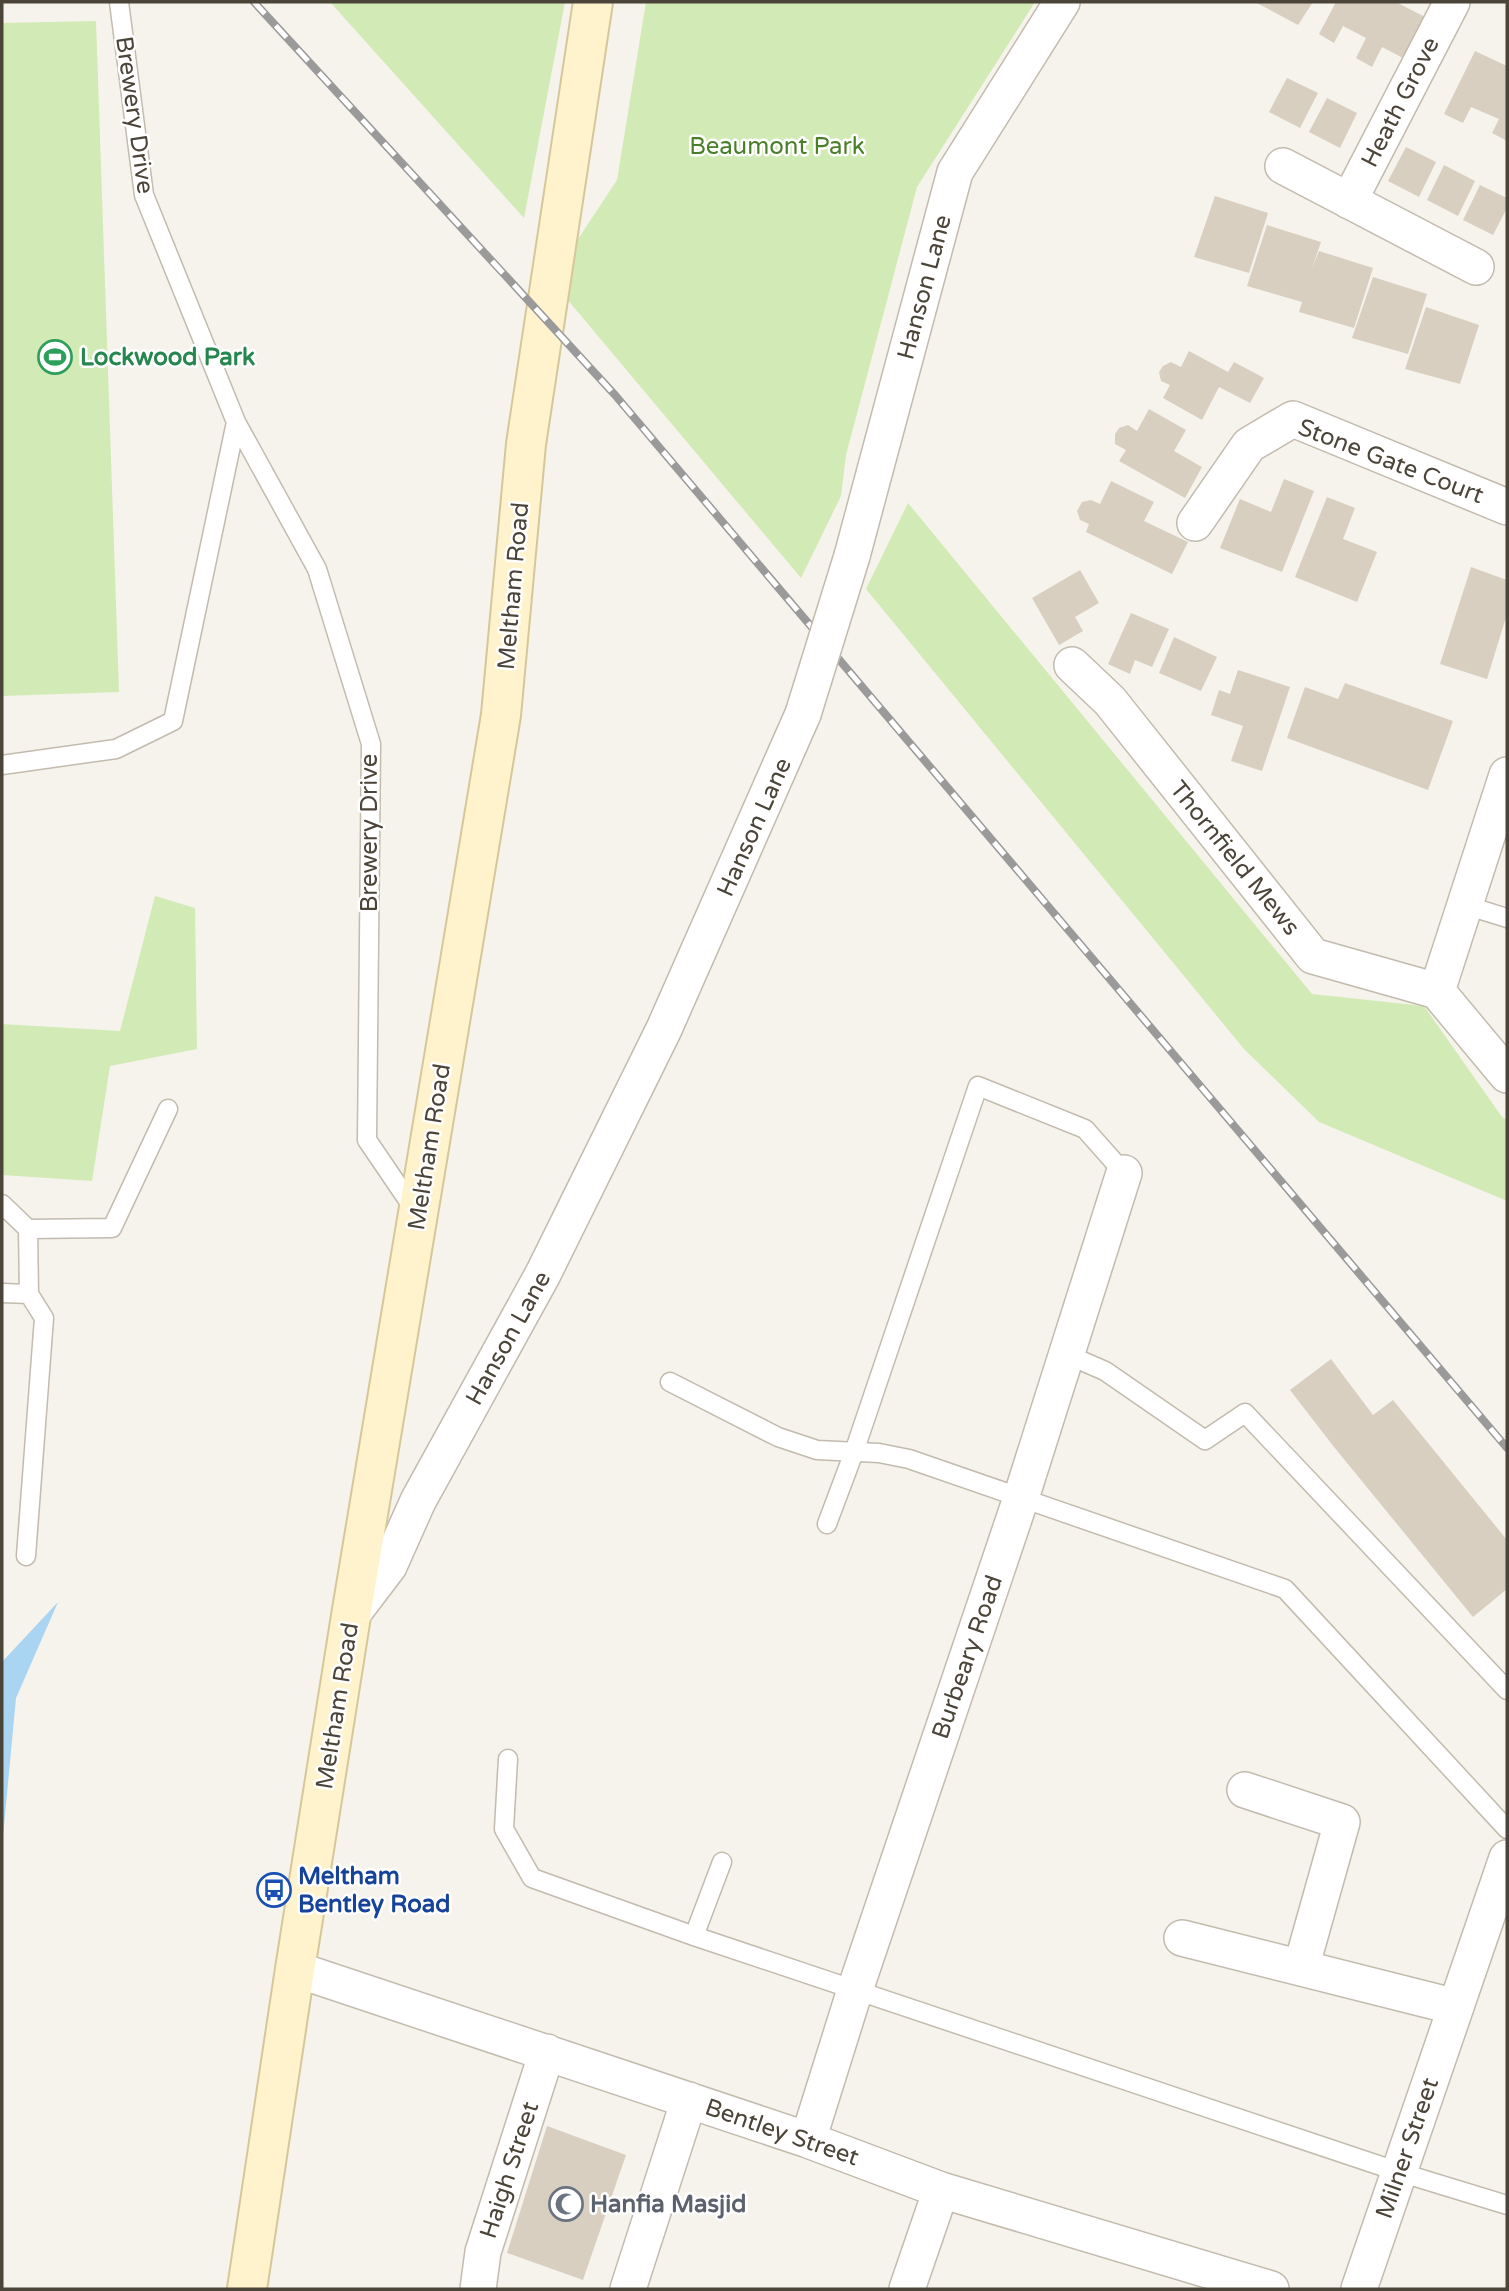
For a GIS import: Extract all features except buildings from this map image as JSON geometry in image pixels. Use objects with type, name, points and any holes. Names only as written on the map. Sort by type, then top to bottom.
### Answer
[{"type":"main road","name":"Meltham Road","points":[[247,2289],[351,1616],[501,715],[526,444],[593,2]]},
{"type":"street","name":"Hanson Lane","points":[[351,1616],[389,1566],[418,1501],[555,1249],[664,1029],[803,714],[852,556],[955,172],[1062,2]]},
{"type":"street","name":"Heath Grove","points":[[1349,201],[1452,2]]},
{"type":"street","points":[[1283,166],[1476,267]]},
{"type":"street","name":"Stone Gate Court","points":[[1195,523],[1249,445],[1293,419],[1507,507]]},
{"type":"street","name":"Thornfield Mews","points":[[1072,665],[1110,701],[1313,956],[1437,991]]},
{"type":"street","points":[[1507,775],[1437,991],[1507,1075]]},
{"type":"street","name":"Burbeary Road","points":[[808,2140],[855,1990],[1021,1498],[1124,1173]]},
{"type":"street","points":[[1245,1790],[1342,1822],[1301,1968]]},
{"type":"street","name":"Milner Street","points":[[1359,2289],[1507,1858]]},
{"type":"street","points":[[1182,1938],[1456,2007]]},
{"type":"street","name":"Bentley Street","points":[[295,1969],[808,2140],[941,2190],[1271,2289]]},
{"type":"street","name":"Haigh Street","points":[[478,2289],[483,2252],[547,2052]]},
{"type":"street","points":[[628,2289],[690,2100]]},
{"type":"street","points":[[907,2289],[941,2190]]},
{"type":"lane","name":"Brewery Drive","points":[[119,2],[144,195],[236,422],[317,569],[371,744],[367,1140],[418,1215]]},
{"type":"lane","points":[[2,765],[116,749],[173,720],[236,422]]},
{"type":"lane","points":[[1465,905],[1507,918]]},
{"type":"lane","points":[[827,1524],[978,1086],[1085,1129],[1124,1173]]},
{"type":"lane","points":[[2,1204],[28,1229],[112,1228],[167,1110]]},
{"type":"lane","points":[[26,1556],[44,1318],[29,1294],[28,1229]]},
{"type":"lane","points":[[2,1293],[29,1294]]},
{"type":"lane","points":[[1066,1354],[1105,1371],[1205,1440],[1245,1413],[1507,1690]]},
{"type":"lane","points":[[670,1382],[778,1437],[817,1450],[879,1453],[909,1459],[1285,1588],[1507,1829]]},
{"type":"lane","points":[[509,1759],[504,1829],[532,1878],[855,1990],[1399,2172],[1507,2205]]},
{"type":"lane","points":[[694,1936],[722,1862]]},
{"type":"green space","points":[[330,2],[565,2],[524,218]]},
{"type":"green space","name":"Beaumont Park","points":[[646,2],[1035,2],[917,187],[846,455],[841,496],[801,578],[551,280],[617,180]]},
{"type":"green space","name":"Lockwood Park","points":[[96,21],[119,692],[2,696],[2,23]]},
{"type":"green space","points":[[908,503],[1312,994],[1424,1006],[1502,1117],[1507,1120],[1507,1201],[1319,1122],[1244,1049],[866,589]]},
{"type":"green space","points":[[155,896],[195,908],[197,1049],[110,1066],[92,1181],[2,1175],[2,1024],[120,1031]]},
{"type":"water","points":[[58,1602],[16,1698],[2,1847],[2,1662]]},
{"type":"railway","points":[[254,2],[615,395],[1507,1448]]},
{"type":"place","name":"Lockwood Park","points":[[55,357]]},
{"type":"place","name":"Meltham Bentley Road","points":[[274,1890]]},
{"type":"place","name":"Hanfia Masjid","points":[[566,2204]]}]
